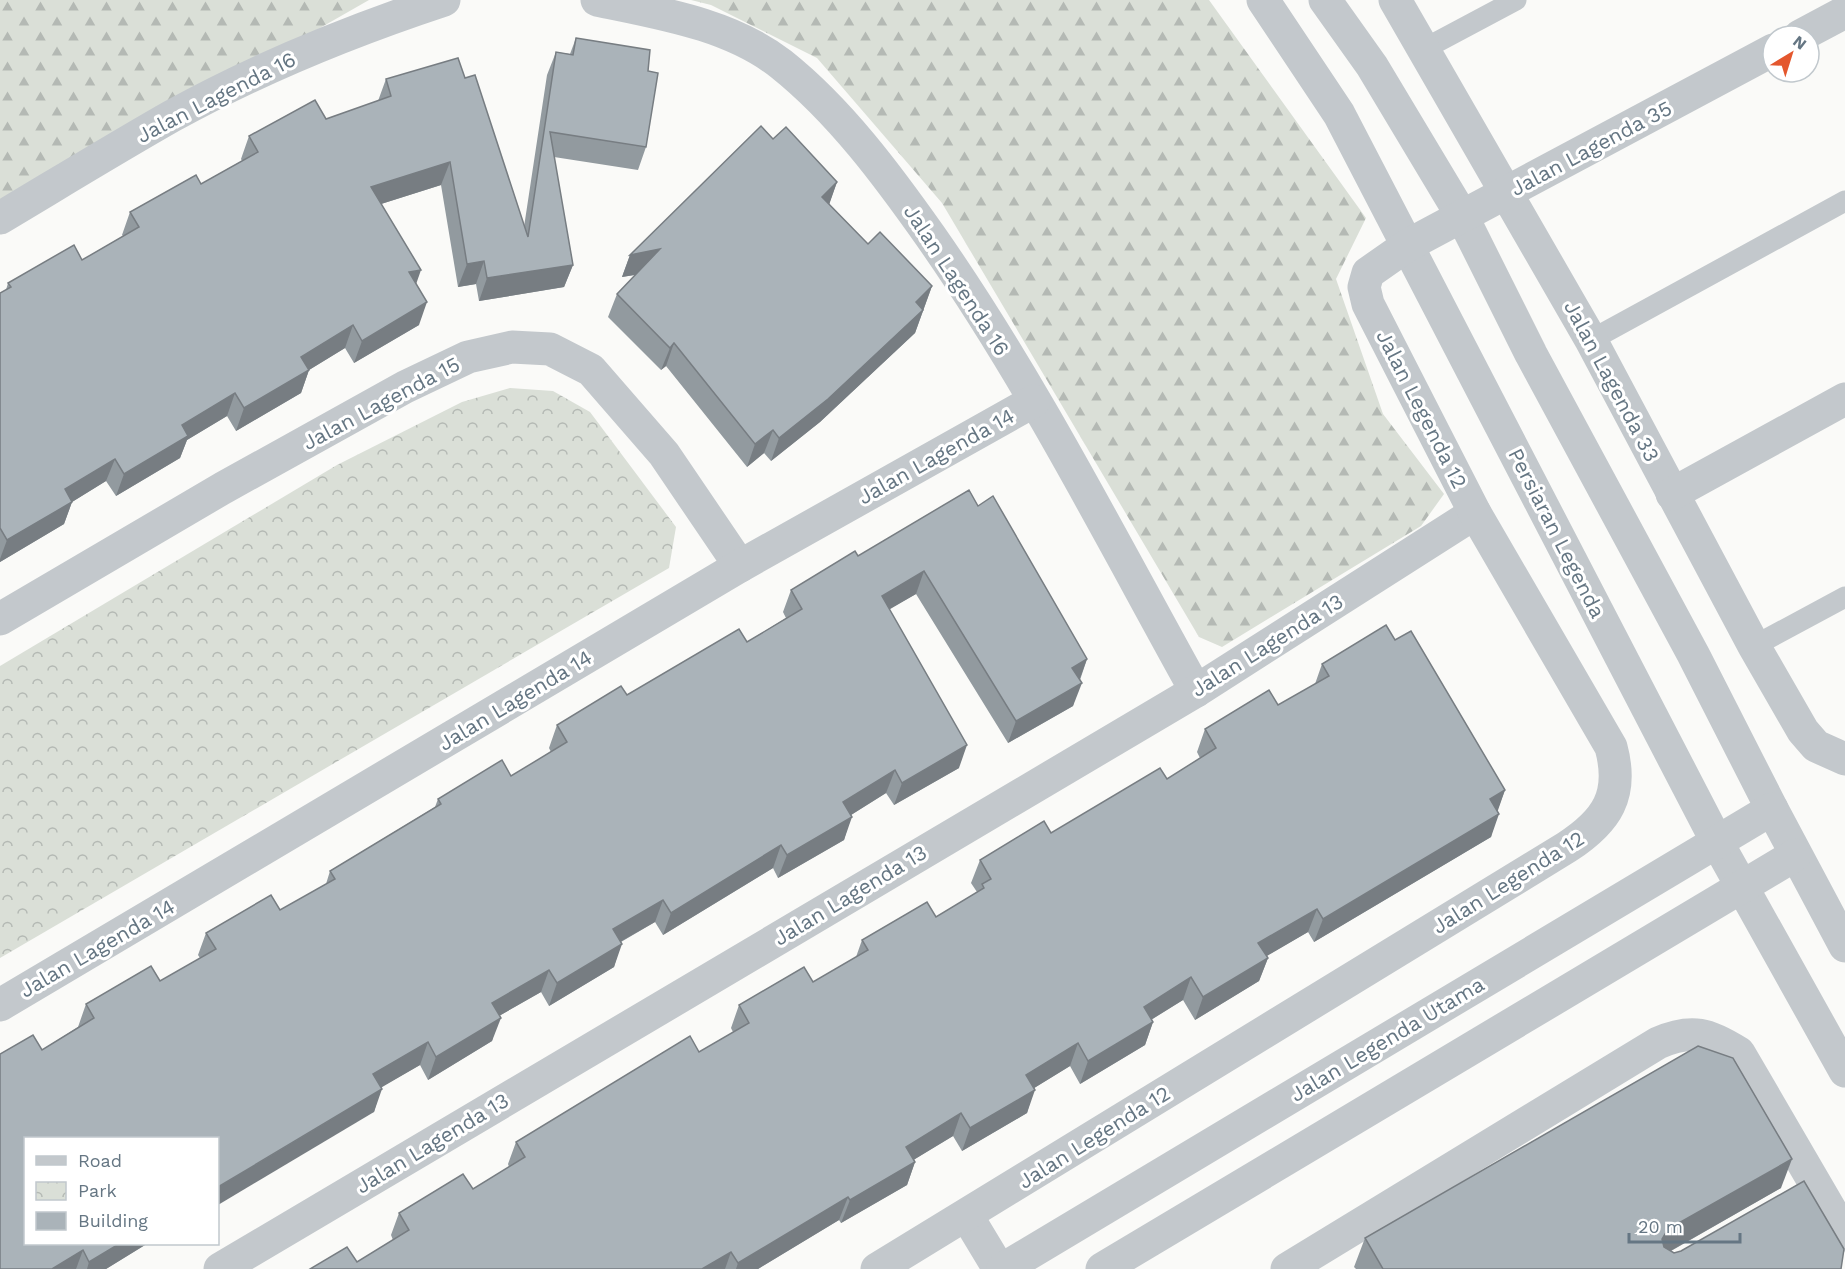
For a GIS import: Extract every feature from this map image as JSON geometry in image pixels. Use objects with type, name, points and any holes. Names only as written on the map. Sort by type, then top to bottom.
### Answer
[{"type":"street","name":"Jalan Lagenda 16","points":[[0,218],[173,116],[270,67],[370,24],[444,0]]},
{"type":"street","name":"Jalan Lagenda 16","points":[[597,0],[661,14],[728,34],[780,63],[826,106],[894,185],[978,305],[1196,691]]},
{"type":"street","name":"Persiaran Legenda","points":[[1263,0],[1339,114],[1717,842],[1845,1071]]},
{"type":"street","points":[[1325,0],[1372,66],[1462,216],[1531,354],[1693,654],[1845,946]]},
{"type":"street","name":"Jalan Lagenda 33","points":[[1395,0],[1591,340],[1754,646],[1803,730],[1816,746],[1839,757]]},
{"type":"street","points":[[1821,25],[1845,12]]},
{"type":"street","name":"Jalan Lagenda 35","points":[[1408,245],[1761,56]]},
{"type":"street","name":"Jalan Legenda 12","points":[[877,1269],[1586,835],[1600,821],[1613,800],[1616,780],[1611,747],[1476,513],[1368,304],[1364,287],[1368,273],[1408,245]]},
{"type":"street","name":"Jalan Lagenda 15","points":[[0,619],[223,488],[405,387],[468,357],[512,347],[550,349],[591,370],[664,454],[740,566]]},
{"type":"street","points":[[1672,494],[1845,399]]},
{"type":"street","name":"Jalan Lagenda 14","points":[[0,1005],[740,566],[1034,401]]},
{"type":"street","name":"Jalan Lagenda 13","points":[[220,1269],[1196,691],[1476,513]]},
{"type":"street","name":"Jalan Legenda Utama","points":[[1001,1269],[1772,809]]},
{"type":"street","points":[[1102,1269],[1796,855]]},
{"type":"street","points":[[1291,1268],[1673,1036],[1698,1033],[1719,1040],[1739,1053],[1803,1189],[1845,1235]]},
{"type":"street","points":[[967,1216],[1001,1269]]},
{"type":"lane","points":[[1424,49],[1516,0]]},
{"type":"lane","points":[[1591,340],[1845,201]]},
{"type":"lane","points":[[1754,646],[1845,597]]},
{"type":"green space","points":[[0,0],[369,0],[0,211]]},
{"type":"green space","points":[[691,0],[1209,0],[1366,218],[1336,279],[1383,414],[1444,494],[1421,526],[1222,647],[1199,637],[942,203],[817,58],[711,5]]},
{"type":"green space","points":[[510,388],[553,391],[590,412],[676,527],[669,568],[0,958],[0,666],[337,465],[462,402]]},
{"type":"building","points":[[576,38],[650,50],[648,71],[658,73],[646,147],[550,132],[573,265],[487,278],[484,261],[467,264],[450,162],[371,187],[421,270],[409,272],[427,302],[362,341],[353,325],[301,357],[309,370],[244,408],[235,393],[182,425],[188,436],[124,474],[115,459],[65,489],[72,502],[7,540],[0,528],[0,293],[11,287],[8,283],[74,245],[82,260],[139,227],[130,212],[196,175],[201,184],[258,152],[249,136],[315,100],[326,119],[391,96],[386,79],[458,58],[465,78],[475,75],[528,237],[556,52],[573,55]]},
{"type":"building","points":[[761,126],[773,139],[786,127],[837,182],[822,197],[868,244],[880,232],[932,286],[916,302],[923,310],[828,399],[779,438],[773,430],[755,444],[674,343],[670,348],[617,294],[660,249],[630,255]]},
{"type":"building","points":[[969,490],[978,506],[993,496],[1087,659],[1072,668],[1082,683],[1016,721],[924,571],[882,596],[967,745],[902,783],[895,770],[843,802],[852,817],[787,855],[781,845],[671,913],[663,900],[613,929],[622,944],[557,983],[549,970],[492,1003],[501,1018],[436,1057],[428,1042],[373,1074],[382,1089],[219,1186],[219,1137],[24,1137],[24,1245],[117,1245],[89,1262],[83,1250],[52,1269],[0,1269],[0,1054],[33,1035],[42,1050],[94,1018],[86,1004],[151,966],[160,981],[216,949],[206,933],[271,895],[280,910],[335,879],[330,871],[441,804],[438,799],[502,760],[511,776],[567,742],[557,725],[621,686],[627,695],[739,629],[747,642],[802,609],[791,590],[855,551],[858,556]]},
{"type":"building","points":[[1386,625],[1395,640],[1411,631],[1505,790],[1490,799],[1499,814],[1323,919],[1317,909],[1258,943],[1268,958],[1203,997],[1191,977],[1144,1007],[1153,1022],[1088,1061],[1078,1043],[1026,1075],[1035,1090],[970,1128],[961,1113],[906,1147],[915,1162],[850,1200],[848,1197],[738,1263],[731,1252],[702,1269],[310,1269],[347,1247],[357,1262],[409,1230],[399,1213],[463,1174],[473,1189],[525,1157],[516,1142],[690,1036],[699,1052],[749,1023],[739,1005],[804,967],[813,982],[868,950],[862,940],[927,902],[936,917],[984,888],[982,884],[991,879],[980,860],[1044,821],[1051,833],[1160,768],[1167,779],[1216,748],[1205,729],[1269,690],[1278,705],[1329,676],[1322,664]]},
{"type":"building","points":[[1698,1046],[1733,1058],[1792,1159],[1668,1229],[1662,1239],[1664,1247],[1674,1253],[1681,1251],[1804,1181],[1844,1249],[1841,1269],[1383,1269],[1365,1238]]}]
